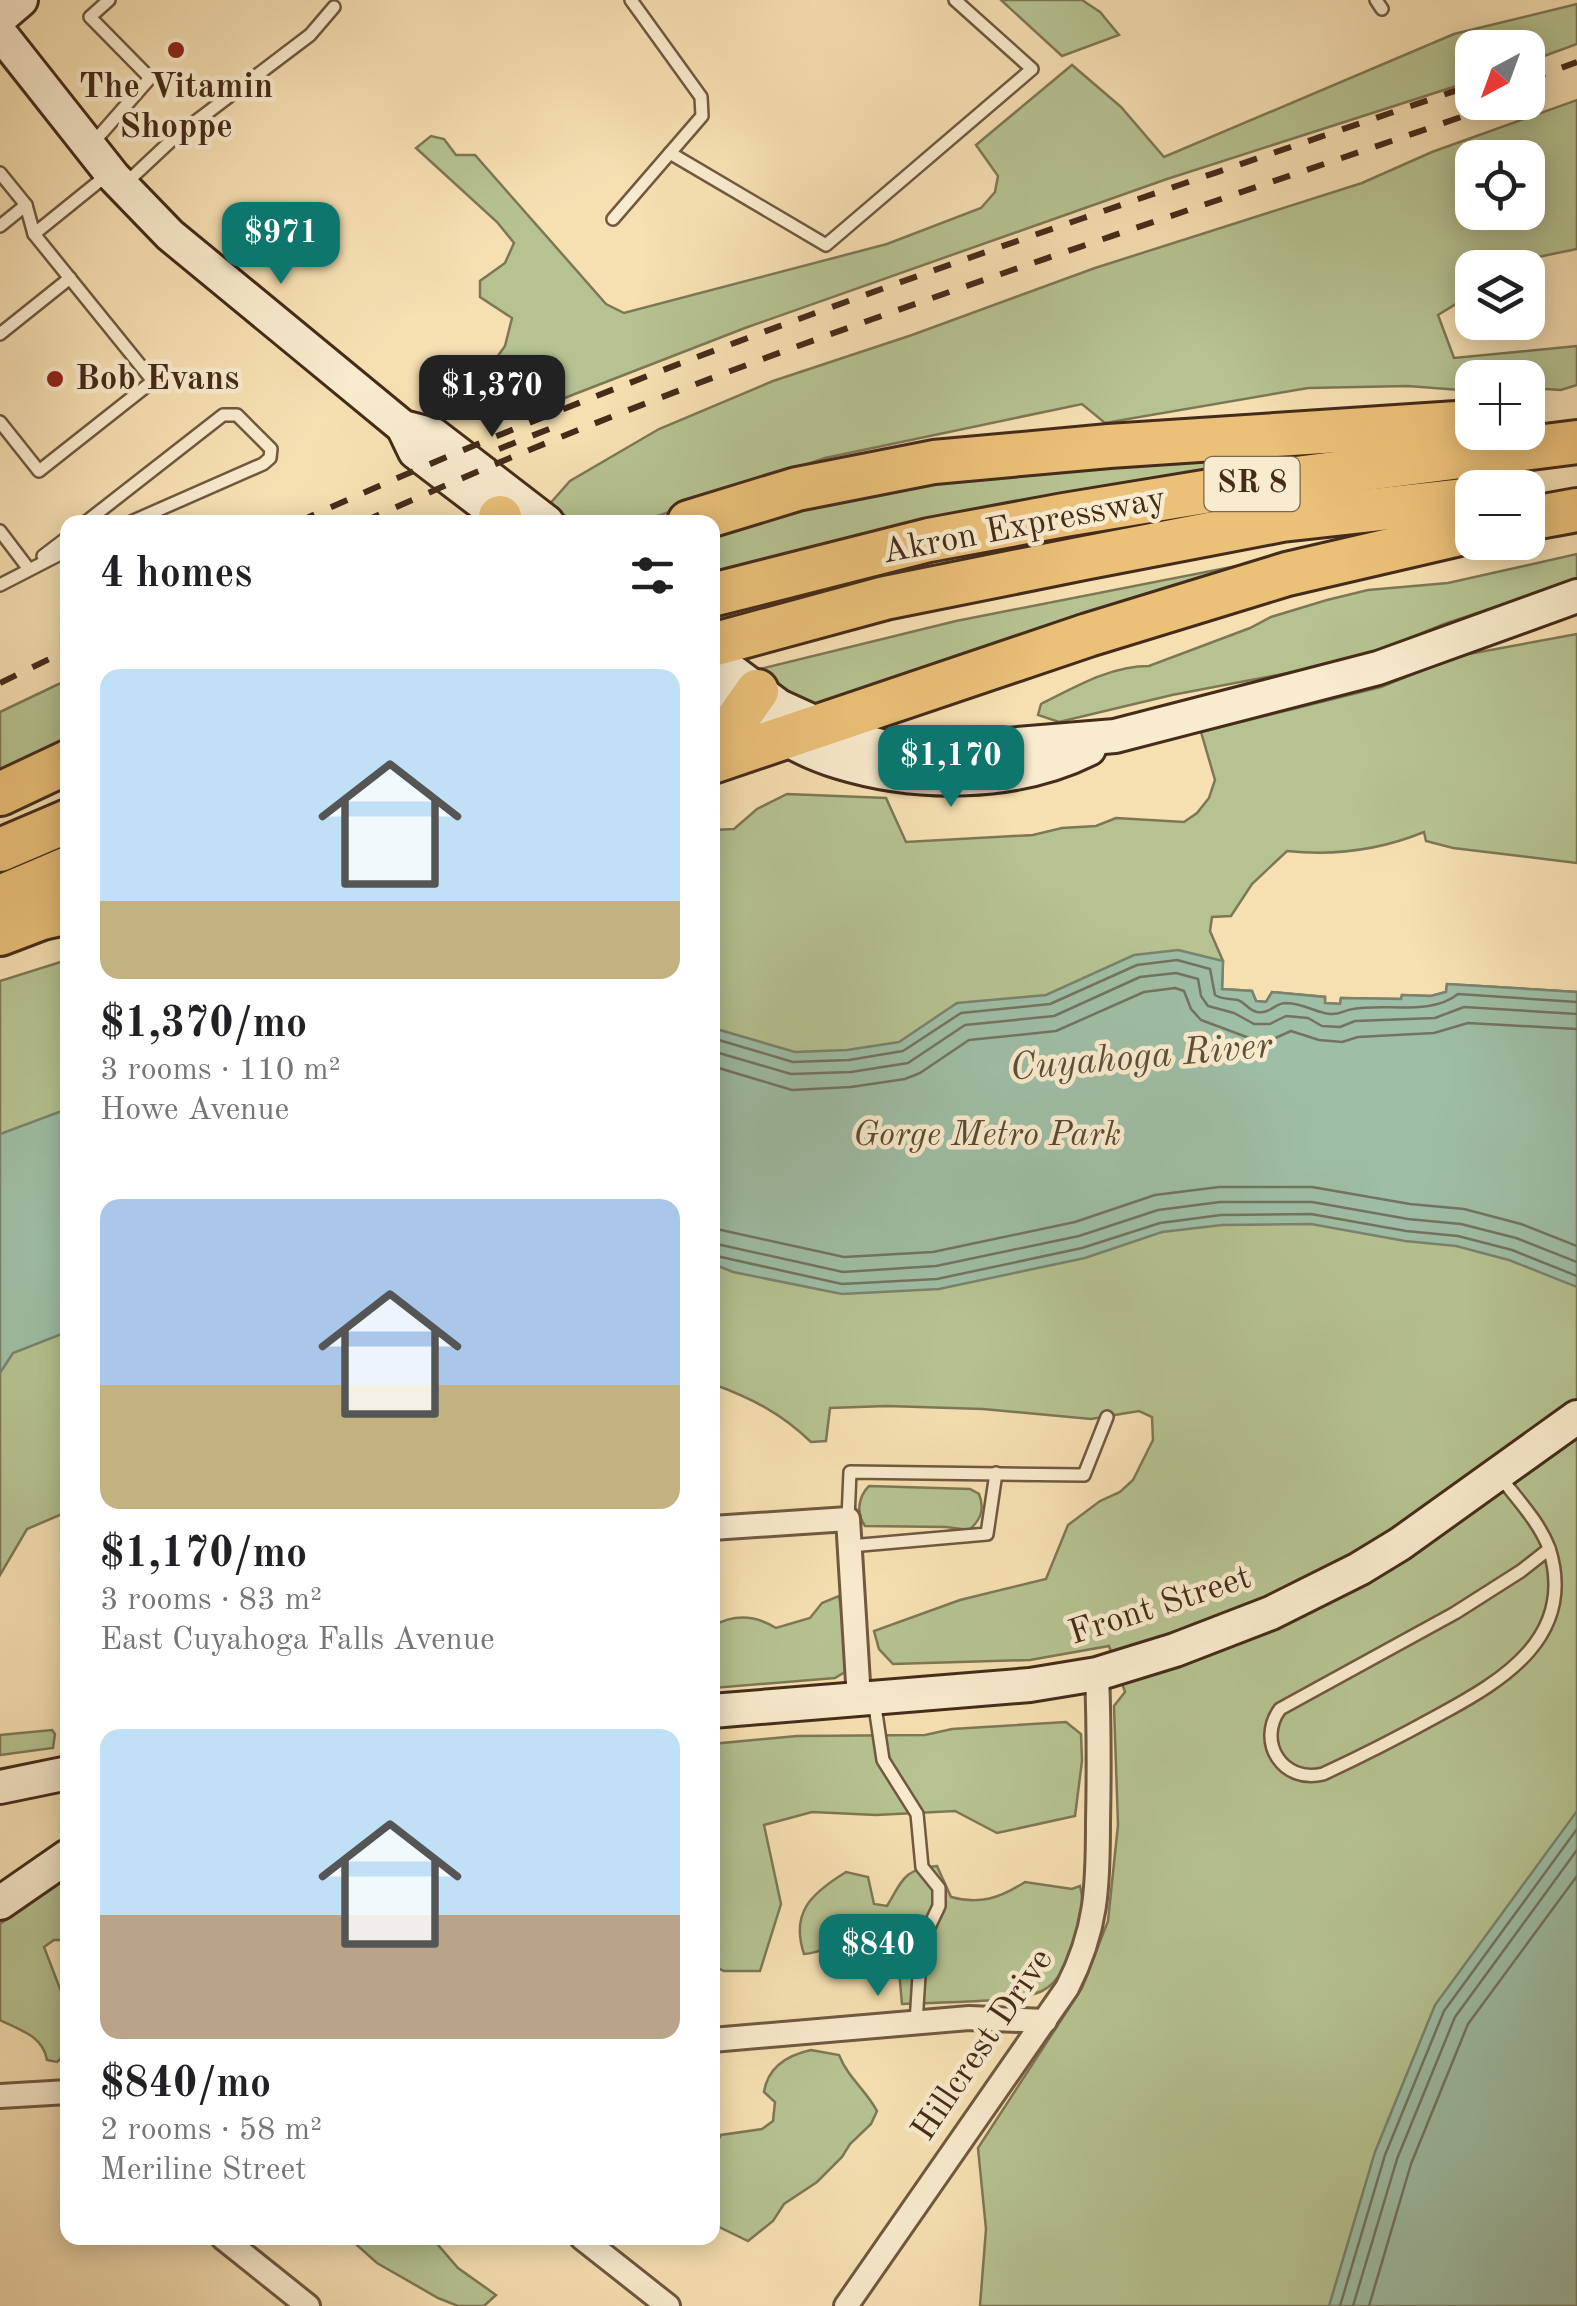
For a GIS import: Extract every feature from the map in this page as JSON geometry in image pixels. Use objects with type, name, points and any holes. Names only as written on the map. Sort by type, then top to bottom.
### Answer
[{"type":"highway","points":[[1545,419],[1577,419]]},
{"type":"highway","points":[[712,515],[796,489],[969,458],[1455,423]]},
{"type":"highway","name":"Akron Expressway","points":[[720,593],[928,540],[1082,512],[1265,482],[1577,442]]},
{"type":"highway","points":[[1545,491],[1577,488]]},
{"type":"highway","name":"Akron Expressway","points":[[720,644],[885,598],[1246,527],[1455,501]]},
{"type":"highway","points":[[1545,516],[1577,510]]},
{"type":"highway","points":[[720,756],[1287,574],[1455,535]]},
{"type":"highway","points":[[720,739],[737,697]]},
{"type":"highway","points":[[0,794],[60,766]]},
{"type":"highway","points":[[0,850],[60,824]]},
{"type":"highway","points":[[0,898],[60,872]]},
{"type":"highway","points":[[0,934],[60,914]]},
{"type":"street","points":[[0,18],[20,0]]},
{"type":"street","points":[[0,33],[107,169],[196,258],[403,427],[416,452],[495,515]]},
{"type":"street","points":[[403,427],[434,435],[538,515]]},
{"type":"street","points":[[720,669],[737,697],[803,727],[889,748],[944,750],[1115,736],[1378,668],[1577,596]]},
{"type":"street","name":"Front Street","points":[[720,1710],[968,1692],[1096,1674],[1240,1626],[1331,1584],[1400,1544],[1577,1417]]},
{"type":"street","points":[[720,1527],[848,1519],[866,1699]]},
{"type":"street","name":"Hillcrest Drive","points":[[852,2304],[1067,1988],[1083,1957],[1098,1888],[1100,1748],[1096,1674]]},
{"type":"street","points":[[0,1787],[60,1775]]},
{"type":"street","points":[[0,1903],[60,1862]]},
{"type":"street","points":[[720,2039],[969,2018],[1045,2021]]},
{"type":"street","points":[[0,2096],[60,2094]]},
{"type":"street","points":[[232,2245],[308,2306]]},
{"type":"street","points":[[591,2245],[668,2306]]},
{"type":"lane","points":[[107,169],[150,78],[90,17],[109,0]]},
{"type":"lane","points":[[613,219],[702,116],[701,97],[631,0]]},
{"type":"lane","points":[[670,153],[826,246],[1032,69],[955,0]]},
{"type":"lane","points":[[34,234],[107,169],[174,138],[310,35],[334,6]]},
{"type":"lane","points":[[0,173],[26,205],[34,234],[153,380],[39,471],[0,422]]},
{"type":"lane","points":[[0,226],[26,205]]},
{"type":"lane","points":[[0,334],[70,278]]},
{"type":"lane","points":[[95,515],[223,415],[237,415],[271,448],[270,458],[263,464],[146,515]]},
{"type":"lane","points":[[0,531],[28,568]]},
{"type":"lane","points":[[0,585],[60,543]]},
{"type":"lane","points":[[28,568],[60,554]]},
{"type":"lane","points":[[848,1519],[850,1472],[1084,1475],[1107,1417]]},
{"type":"lane","points":[[850,1546],[987,1534],[996,1473]]},
{"type":"lane","points":[[1498,1475],[1549,1548],[1556,1582],[1552,1615],[1538,1645],[1514,1670],[1414,1729],[1323,1774],[1304,1776],[1281,1764],[1270,1739],[1273,1718],[1280,1709],[1454,1613],[1522,1572],[1549,1548]]},
{"type":"lane","points":[[866,1699],[883,1760],[917,1814],[922,1867],[939,1888],[939,1906],[920,1954],[916,2023]]},
{"type":"green space","points":[[1001,0],[1082,0],[1100,12],[1119,35],[1062,56]]},
{"type":"green space","points":[[1577,4],[1577,44],[1545,56],[1545,30],[1470,30]]},
{"type":"green space","points":[[1454,34],[1455,86],[1167,179],[745,328],[513,418],[486,399],[485,374],[505,346],[512,318],[480,297],[480,281],[505,263],[514,243],[497,222],[416,148],[431,136],[444,139],[456,155],[475,155],[606,304],[624,313],[887,244],[981,208],[995,192],[998,176],[976,145],[1072,65],[1121,107],[1164,157]]},
{"type":"green space","points":[[1577,100],[1577,249],[1545,256],[1545,250],[1455,250],[1455,304],[1438,315],[1454,358],[1577,346],[1577,385],[1545,389],[1545,360],[1455,360],[1455,390],[1408,386],[1308,388],[1105,423],[1082,404],[825,458],[660,515],[564,515],[548,506],[570,481],[659,429],[773,381],[1095,268],[1362,183],[1455,144],[1455,230],[1545,230],[1545,140],[1465,140],[1521,120],[1545,120],[1545,111]]},
{"type":"green space","points":[[1280,456],[1073,495],[720,577],[720,526],[915,476]]},
{"type":"green space","points":[[1577,554],[1577,580],[1444,624],[1357,660],[1172,695],[1059,722],[1038,715],[1041,704],[1093,679],[1149,666],[1271,617],[1327,600],[1368,590],[1448,583]]},
{"type":"green space","points":[[1282,557],[820,712],[748,672],[956,621]]},
{"type":"green space","name":"Gorge Metro Park","points":[[1577,634],[1577,863],[1453,848],[1426,841],[1424,832],[1357,850],[1287,851],[1252,884],[1231,916],[1212,917],[1210,931],[1223,961],[1222,989],[1252,991],[1256,1001],[1266,1002],[1272,992],[1325,997],[1325,1003],[1340,1004],[1341,998],[1401,999],[1402,995],[1446,992],[1447,984],[1577,992],[1577,2306],[980,2306],[986,2229],[978,2148],[1082,1988],[1108,1921],[1118,1825],[1114,1706],[1125,1692],[1109,1646],[1030,1660],[893,1664],[879,1649],[874,1631],[960,1600],[1046,1579],[1068,1525],[1133,1480],[1153,1440],[1152,1417],[1139,1411],[1091,1419],[983,1409],[830,1408],[826,1441],[811,1442],[765,1407],[720,1387],[720,830],[734,829],[757,809],[787,794],[886,798],[906,842],[1033,835],[1096,826],[1116,818],[1184,822],[1209,798],[1215,780],[1201,732],[1381,687],[1458,656]]},
{"type":"green space","points":[[60,683],[60,759],[0,790],[0,712]]},
{"type":"green space","points":[[60,962],[60,1515],[27,1529],[0,1575],[0,981]]},
{"type":"green space","points":[[869,1486],[970,1489],[979,1494],[981,1514],[969,1530],[865,1526],[859,1505]]},
{"type":"green space","points":[[839,1596],[850,1659],[845,1672],[835,1678],[720,1687],[720,1623],[744,1618],[776,1628],[810,1618],[822,1603]]},
{"type":"green space","points":[[1066,1722],[1081,1734],[1075,1816],[997,1833],[955,1811],[876,1815],[812,1812],[764,1825],[781,1904],[760,1971],[720,1969],[720,1743],[797,1736],[925,1735],[952,1729]]},
{"type":"green space","points":[[52,1730],[53,1748],[0,1755],[0,1735]]},
{"type":"green space","points":[[937,1866],[951,1897],[961,1899],[990,1899],[1025,1882],[1072,1889],[1080,1886],[1079,1926],[1067,1961],[1049,1987],[1014,1998],[902,2004],[897,1948],[874,1939],[858,1938],[804,1954],[800,1926],[807,1905],[846,1872],[868,1877],[874,1904],[887,1906],[911,1873]]},
{"type":"green space","points":[[60,1879],[60,1940],[44,1947],[60,1989],[57,2062],[47,2060],[41,2045],[29,2035],[0,2020],[0,1924]]},
{"type":"green space","points":[[811,2050],[839,2055],[877,2111],[871,2124],[842,2157],[817,2182],[784,2204],[773,2221],[748,2241],[720,2227],[720,2137],[762,2129],[773,2121],[775,2102],[764,2092],[766,2083],[775,2069],[795,2055]]},
{"type":"green space","points":[[357,2245],[438,2245],[458,2268],[496,2295],[484,2306],[458,2306],[377,2263]]},
{"type":"water","name":"Cuyahoga River","points":[[1178,950],[1223,961],[1222,989],[1252,991],[1256,1001],[1266,1002],[1272,992],[1325,997],[1325,1003],[1340,1004],[1341,998],[1401,999],[1402,995],[1446,992],[1447,984],[1577,992],[1577,1287],[1509,1260],[1456,1246],[1311,1224],[1222,1225],[1162,1232],[1085,1258],[939,1289],[842,1294],[720,1267],[720,1030],[795,1052],[899,1042],[957,1003],[1046,995],[1134,955]]},
{"type":"water","points":[[60,1112],[60,1335],[13,1353],[0,1373],[0,1134]]},
{"type":"water","points":[[1577,1811],[1577,2306],[1329,2306],[1375,2152],[1435,2005]]},
{"type":"railway","points":[[1545,74],[1577,62]]},
{"type":"railway","points":[[314,515],[442,459],[733,344],[1027,237],[1455,91]]},
{"type":"railway","points":[[379,515],[643,404],[785,351],[1455,119]]},
{"type":"railway","points":[[499,449],[564,423]]},
{"type":"railway","points":[[0,683],[60,654]]},
{"type":"place","name":"The Vitamin Shoppe","points":[[176,50]]},
{"type":"place","name":"Bob Evans","points":[[55,379]]}]
